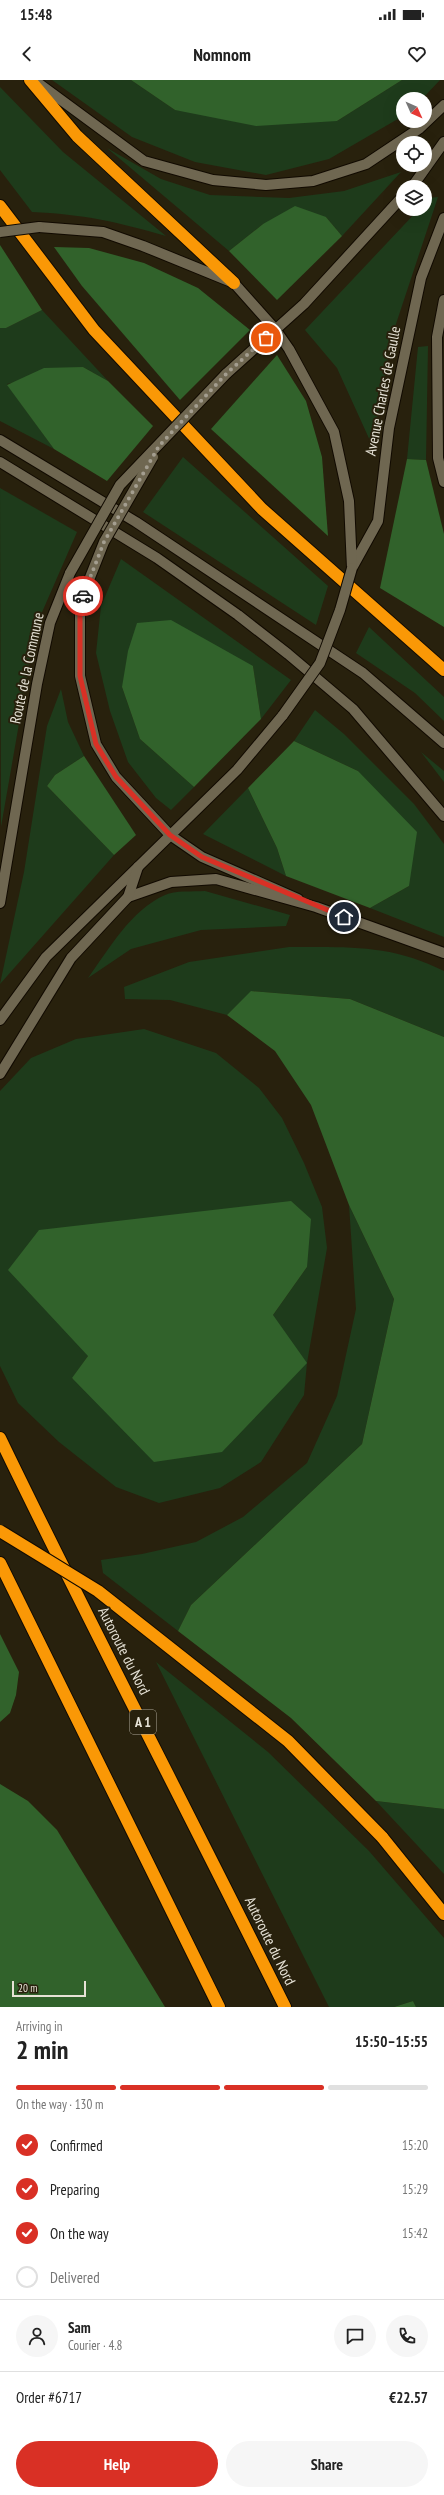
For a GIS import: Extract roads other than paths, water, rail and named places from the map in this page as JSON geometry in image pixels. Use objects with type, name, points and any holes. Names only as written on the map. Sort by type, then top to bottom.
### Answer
[{"type":"highway","points":[[30,80],[77,136],[234,283]]},
{"type":"highway","points":[[0,206],[94,330],[262,509],[444,670]]},
{"type":"highway","name":"Autoroute du Nord","points":[[0,1438],[52,1545],[160,1754],[285,2007]]},
{"type":"highway","points":[[0,1531],[98,1591],[282,1736],[382,1837],[444,1914]]},
{"type":"highway","points":[[0,1563],[219,2007]]},
{"type":"main road","points":[[34,80],[144,161],[213,180],[266,185],[313,181],[366,164],[420,128],[444,105]]},
{"type":"main road","points":[[417,180],[444,142]]},
{"type":"main road","points":[[396,204],[304,304],[226,374],[159,446],[104,542],[80,604],[80,676],[96,744],[116,777],[170,835],[202,857],[316,907],[444,953]]},
{"type":"main road","name":"Avenue Charles de Gaulle","points":[[352,568],[378,521],[390,428],[421,278],[444,218]]},
{"type":"main road","points":[[0,232],[39,227],[103,232],[143,246],[234,283],[275,330],[311,386],[334,432],[349,502],[352,568],[340,610],[320,663],[283,715],[237,770],[139,864],[46,957],[0,1020]]},
{"type":"main road","points":[[444,300],[437,337],[438,458],[444,482]]},
{"type":"main road","points":[[0,440],[136,522],[363,673],[444,743]]},
{"type":"main road","name":"Route de la Commune","points":[[0,903],[37,684],[50,623],[70,573],[120,485],[159,446]]},
{"type":"main road","points":[[0,462],[157,558],[238,615],[288,654],[353,709],[444,816]]},
{"type":"main road","points":[[0,1074],[71,958],[128,898],[139,864]]},
{"type":"main road","points":[[128,898],[171,882],[216,879],[316,907]]}]
